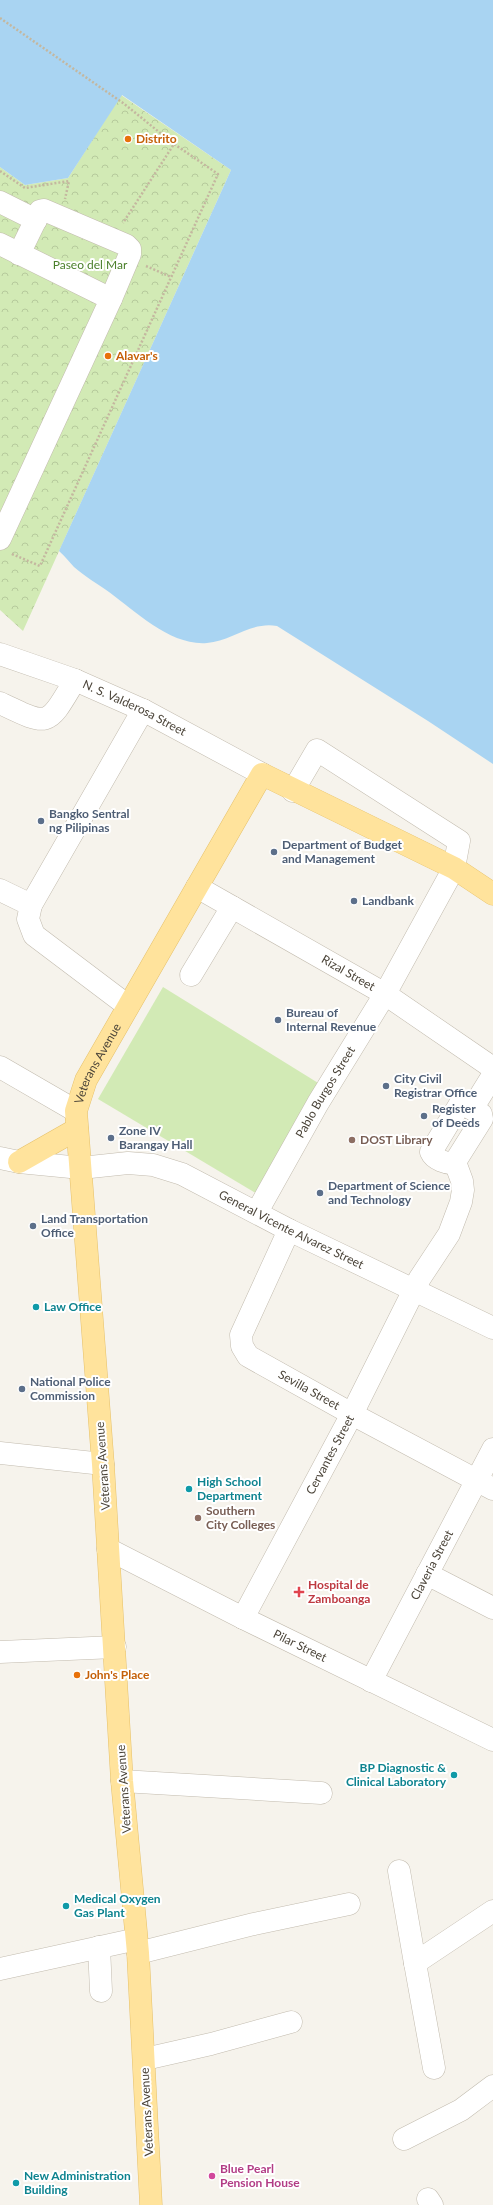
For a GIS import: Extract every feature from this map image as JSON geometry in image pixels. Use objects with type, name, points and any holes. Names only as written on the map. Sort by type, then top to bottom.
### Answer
[{"type":"main road","points":[[262,774],[454,868],[493,894]]},
{"type":"main road","name":"Veterans Avenue","points":[[151,2205],[145,2059],[137,1946],[122,1781],[103,1464],[81,1168],[76,1120],[86,1080],[262,774]]},
{"type":"main road","points":[[9,1160],[76,1120]]},
{"type":"street","points":[[0,202],[36,220]]},
{"type":"street","points":[[0,539],[111,299],[130,254],[130,249],[126,245],[50,211],[40,211],[36,220],[9,248],[111,299]]},
{"type":"street","name":"N. S. Valderosa Street","points":[[0,654],[75,680],[143,710],[262,774]]},
{"type":"street","points":[[0,703],[30,717],[39,719],[48,718],[55,713],[75,680]]},
{"type":"street","points":[[128,1006],[34,934],[28,919],[31,905],[143,710]]},
{"type":"street","name":"Pablo Burgos Street","points":[[257,1212],[318,1103],[385,994],[454,868],[459,841],[317,750],[293,790]]},
{"type":"street","name":"Rizal Street","points":[[197,887],[385,994],[493,1068]]},
{"type":"street","points":[[0,890],[31,905]]},
{"type":"street","points":[[191,975],[232,907]]},
{"type":"street","points":[[0,1067],[76,1120]]},
{"type":"street","name":"Cervantes Street","points":[[243,1618],[352,1414],[420,1278],[449,1234],[461,1202],[462,1181],[455,1162],[482,1119],[481,1114],[472,1109],[493,1075]]},
{"type":"street","name":"General Vicente Alvarez Street","points":[[9,1160],[81,1168],[128,1163],[153,1165],[182,1174],[290,1230],[493,1328]]},
{"type":"street","name":"Sevilla Street","points":[[290,1230],[241,1335],[242,1346],[248,1356],[352,1414],[485,1485]]},
{"type":"street","name":"Claveria Street","points":[[371,1681],[427,1574],[485,1485],[493,1449]]},
{"type":"street","points":[[0,1453],[103,1464]]},
{"type":"street","name":"Pilar Street","points":[[108,1549],[371,1681],[490,1732]]},
{"type":"street","points":[[427,1574],[493,1608]]},
{"type":"street","points":[[0,1652],[115,1647]]},
{"type":"street","points":[[122,1781],[321,1793]]},
{"type":"street","points":[[399,1871],[434,2068]]},
{"type":"street","points":[[0,1969],[98,1947],[137,1946],[349,1904]]},
{"type":"street","points":[[415,1964],[493,1911]]},
{"type":"street","points":[[98,1947],[101,1991]]},
{"type":"street","points":[[145,2059],[211,2044],[291,2022]]},
{"type":"street","points":[[404,2139],[461,2110],[493,2086]]},
{"type":"path","points":[[0,18],[123,103],[174,144]]},
{"type":"path","points":[[142,264],[171,277]]},
{"type":"green space","name":"Paseo del Mar","points":[[121,95],[231,170],[23,631],[0,610],[0,167],[25,185],[68,178]]},
{"type":"green space","points":[[163,987],[323,1086],[259,1195],[98,1099]]},
{"type":"water","points":[[0,0],[493,0],[493,764],[428,721],[277,626],[259,626],[225,639],[207,643],[180,639],[142,618],[74,567],[59,551],[231,170],[122,95],[68,178],[25,185],[0,167]]},
{"type":"place","name":"Distrito","points":[[128,139]]},
{"type":"place","name":"Alavar's","points":[[108,356]]},
{"type":"place","name":"Bangko Sentral ng Pilipinas","points":[[41,821]]},
{"type":"place","name":"Department of Budget and Management","points":[[274,852]]},
{"type":"place","name":"Landbank","points":[[354,901]]},
{"type":"place","name":"Bureau of Internal Revenue","points":[[278,1020]]},
{"type":"place","name":"City Civil Registrar Office","points":[[386,1086]]},
{"type":"place","name":"Register of Deeds","points":[[424,1116]]},
{"type":"place","name":"Zone IV Barangay Hall","points":[[111,1138]]},
{"type":"place","name":"DOST Library","points":[[352,1140]]},
{"type":"place","name":"Department of Science and Technology","points":[[320,1193]]},
{"type":"place","name":"Land Transportation Office","points":[[33,1226]]},
{"type":"place","name":"Law Office","points":[[36,1307]]},
{"type":"place","name":"National Police Commission","points":[[22,1389]]},
{"type":"place","name":"High School Department","points":[[189,1489]]},
{"type":"place","name":"Southern City Colleges","points":[[198,1518]]},
{"type":"place","name":"Hospital de Zamboanga","points":[[299,1592]]},
{"type":"place","name":"John's Place","points":[[77,1675]]},
{"type":"place","name":"BP Diagnostic & Clinical Laboratory","points":[[454,1775]]},
{"type":"place","name":"Medical Oxygen Gas Plant","points":[[66,1906]]},
{"type":"place","name":"Blue Pearl Pension House","points":[[212,2176]]},
{"type":"place","name":"New Administration Building","points":[[16,2183]]}]
